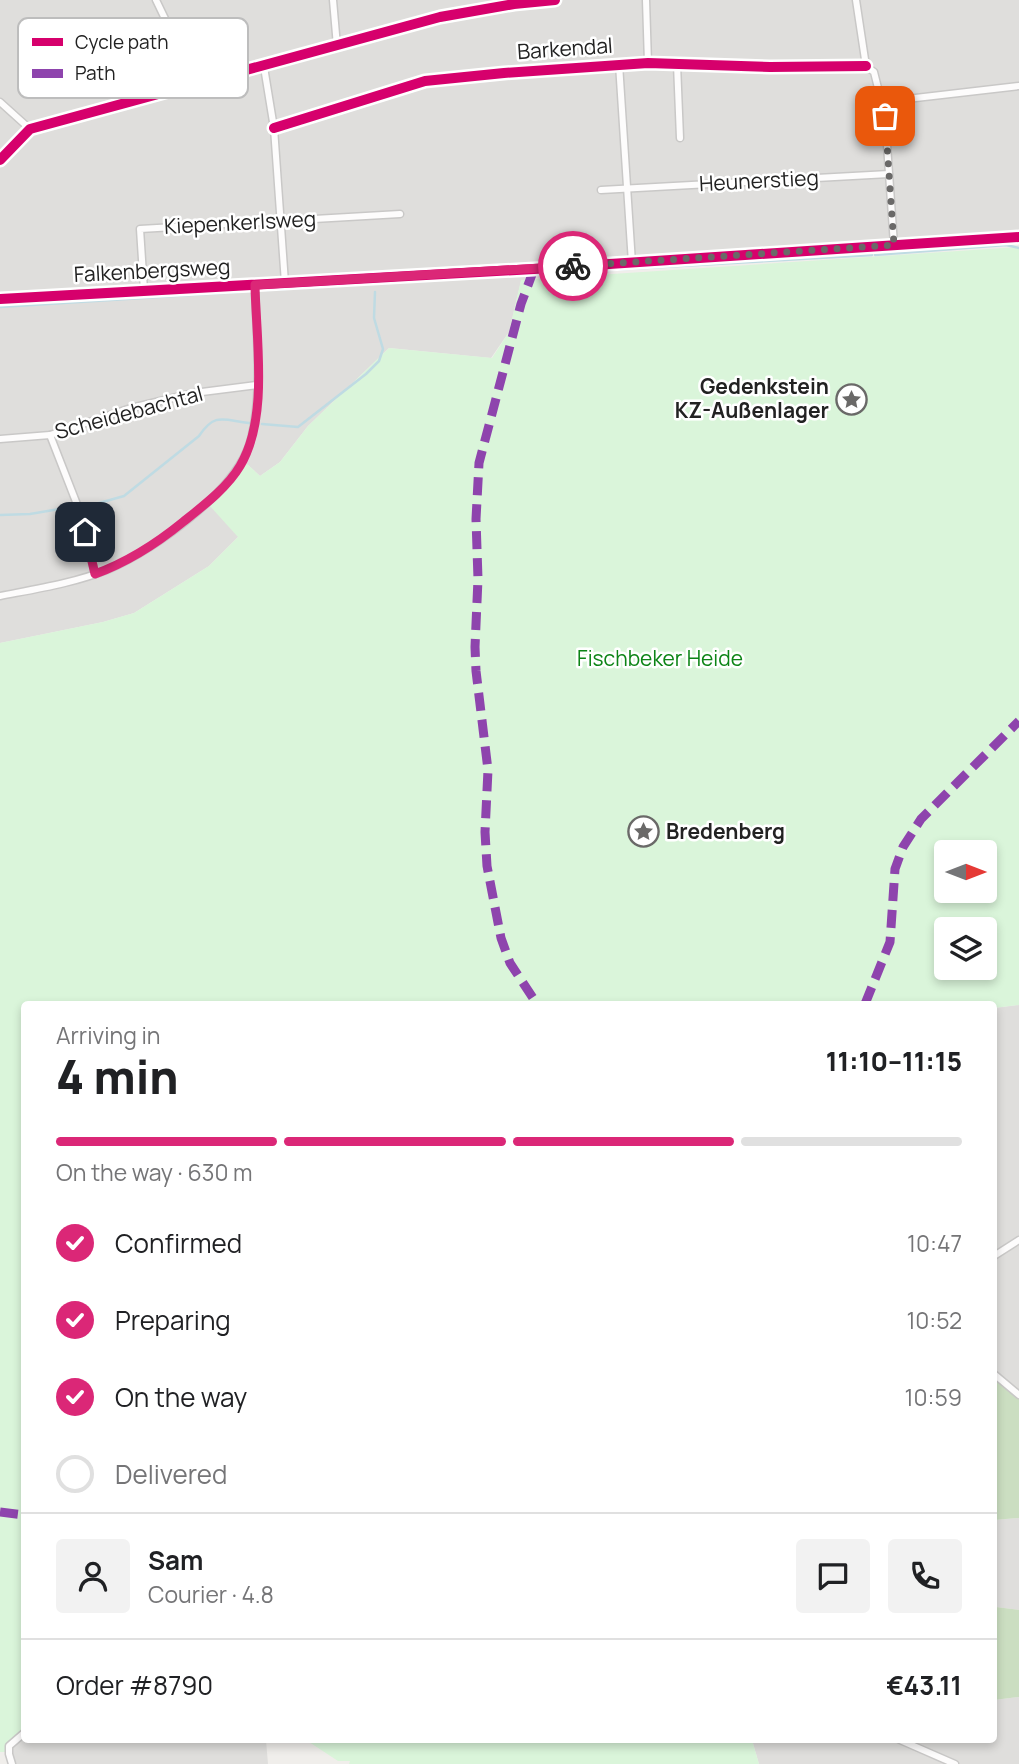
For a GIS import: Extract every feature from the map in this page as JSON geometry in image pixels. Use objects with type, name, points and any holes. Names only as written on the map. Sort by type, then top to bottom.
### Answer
[{"type":"street","points":[[156,0],[165,18]]},
{"type":"street","points":[[333,0],[337,46]]},
{"type":"street","points":[[248,71],[440,17],[514,2],[555,0]]},
{"type":"street","points":[[646,0],[648,63]]},
{"type":"street","points":[[856,0],[866,66],[874,72],[885,116],[894,245]]},
{"type":"street","name":"Barkendal","points":[[274,128],[425,81],[648,63],[770,67],[866,66]]},
{"type":"street","points":[[619,64],[632,263]]},
{"type":"street","points":[[677,64],[680,138]]},
{"type":"street","points":[[264,67],[274,128],[285,284]]},
{"type":"street","points":[[881,102],[1019,86]]},
{"type":"street","points":[[0,160],[30,129],[146,98]]},
{"type":"street","points":[[0,102],[30,129]]},
{"type":"street","name":"Heunerstieg","points":[[601,190],[889,174]]},
{"type":"street","name":"Kiepenkerlsweg","points":[[144,290],[140,229],[400,214]]},
{"type":"street","name":"Falkenbergsweg","points":[[0,299],[632,263],[1019,237]]},
{"type":"street","points":[[0,596],[95,574],[131,558],[162,539],[200,509],[233,475],[243,461],[250,440],[257,385],[255,285]]},
{"type":"street","name":"Scheidebachtal","points":[[0,439],[50,435],[156,402],[194,393],[257,385]]},
{"type":"street","points":[[50,435],[80,512],[95,574]]},
{"type":"street","points":[[997,1254],[1019,1240]]},
{"type":"street","points":[[997,1377],[1019,1395]]},
{"type":"street","points":[[12,1764],[9,1746],[21,1736]]},
{"type":"street","points":[[908,1743],[955,1764]]},
{"type":"shaded area","points":[[0,0],[1019,0],[1019,234],[536,265],[535,278],[521,281],[509,332],[491,358],[389,348],[308,426],[280,462],[260,476],[248,465],[238,537],[209,566],[134,613],[0,643]]},
{"type":"shaded area","points":[[1019,1005],[1019,1391],[997,1373],[997,1008]]},
{"type":"shaded area","points":[[1019,1518],[1019,1610],[997,1607],[997,1520]]},
{"type":"shaded area","points":[[1019,1697],[1019,1764],[759,1764],[753,1743],[997,1743],[997,1700]]},
{"type":"shaded area","points":[[21,1736],[21,1743],[266,1743],[268,1764],[12,1764],[8,1749]]},
{"type":"green space","name":"Fischbeker Heide","points":[[1019,247],[1019,1005],[997,1008],[997,1001],[21,1001],[21,1737],[8,1752],[0,1752],[0,643],[134,613],[209,566],[238,537],[209,505],[247,464],[260,476],[280,462],[308,426],[389,348],[492,358],[509,332],[521,280]]},
{"type":"green space","points":[[997,1373],[1019,1391],[1019,1518],[997,1520]]},
{"type":"green space","points":[[997,1607],[1019,1610],[1019,1697],[997,1700]]},
{"type":"green space","points":[[311,1743],[753,1743],[759,1764],[349,1764],[350,1761],[338,1761]]},
{"type":"waterway","points":[[875,255],[1006,245],[1019,248]]},
{"type":"waterway","points":[[557,273],[872,255]]},
{"type":"waterway","points":[[267,290],[525,275]]},
{"type":"waterway","points":[[0,307],[238,292]]},
{"type":"waterway","points":[[262,424],[298,427],[379,361],[383,349],[374,318],[375,292]]},
{"type":"waterway","points":[[85,507],[124,496],[199,436],[210,423],[220,419],[249,423]]},
{"type":"waterway","points":[[0,515],[30,514],[71,507]]},
{"type":"marked path","points":[[534,269],[521,304],[479,463],[475,647],[488,770],[485,832],[487,866],[501,938],[510,963],[535,1001]]},
{"type":"marked path","points":[[866,1001],[890,942],[895,869],[903,847],[921,819],[1019,721]]},
{"type":"marked path","points":[[0,1512],[21,1515]]},
{"type":"cycle path","points":[[248,69],[440,17],[555,0]]},
{"type":"cycle path","points":[[274,128],[425,81],[648,63],[770,67],[866,66]]},
{"type":"cycle path","points":[[0,160],[30,129],[143,98]]},
{"type":"cycle path","points":[[0,299],[534,269],[1019,237]]},
{"type":"way so far","points":[[573,266],[894,245],[885,116]]},
{"type":"place","name":"Gedenkstein KZ-Außenlager","points":[[852,399]]},
{"type":"place","name":"Bredenberg","points":[[643,832]]},
{"type":"route","points":[[85,532],[95,574],[131,558],[162,539],[200,509],[239,467],[250,440],[257,403],[255,285],[573,266]]}]
